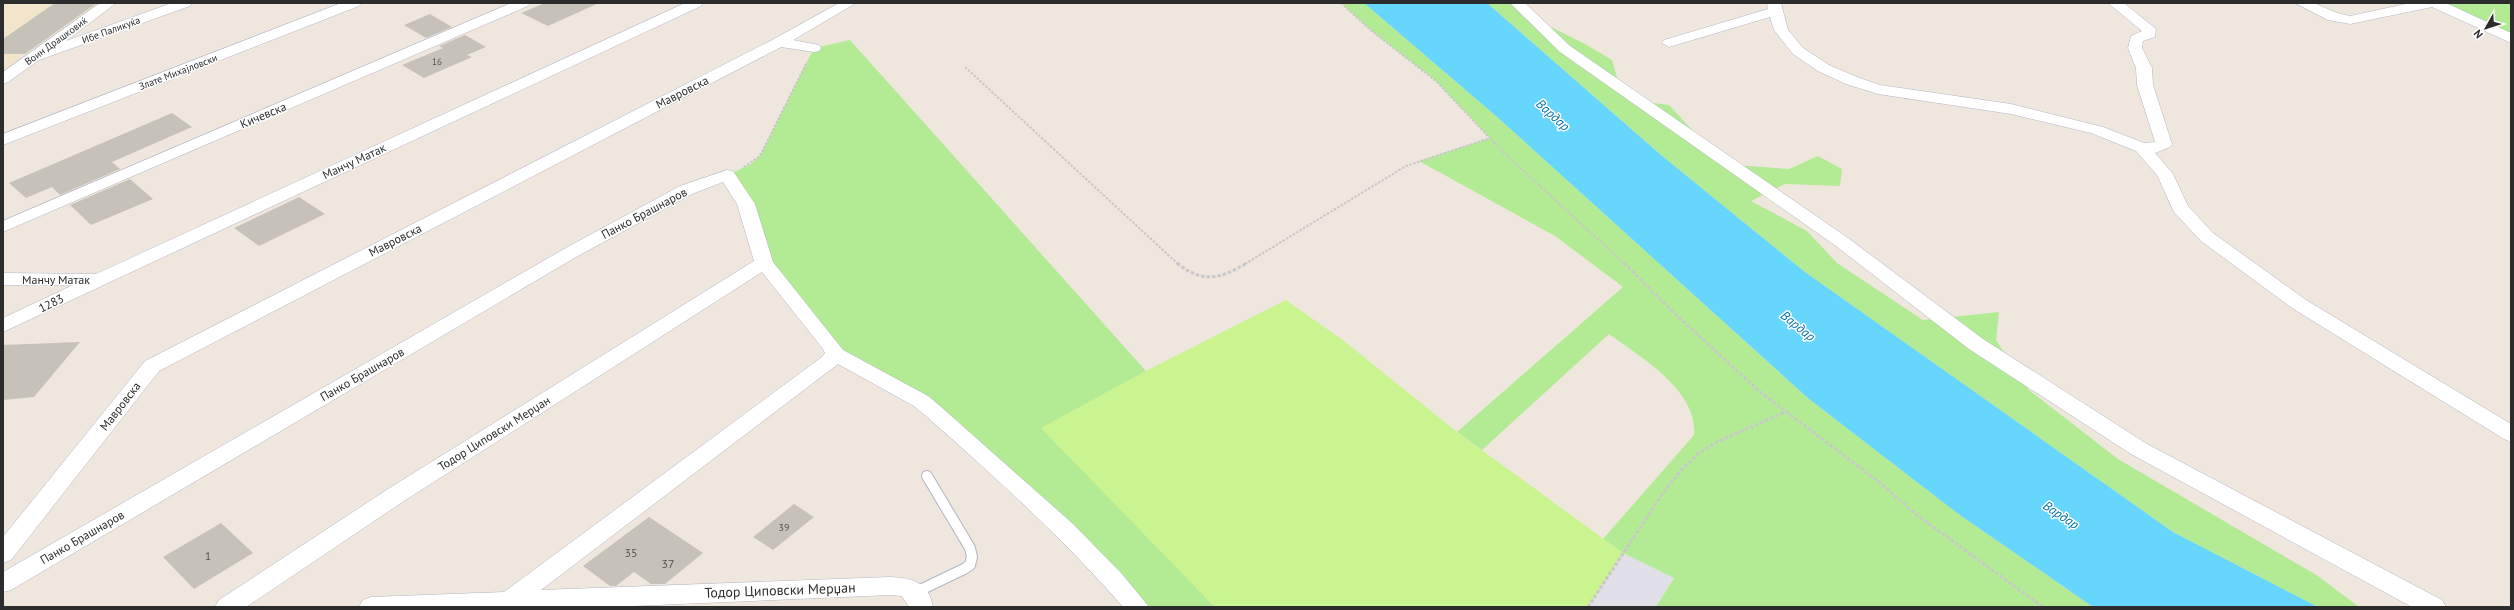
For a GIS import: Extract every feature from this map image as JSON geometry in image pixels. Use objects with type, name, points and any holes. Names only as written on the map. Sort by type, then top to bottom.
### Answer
[{"type":"street","name":"Воин Драшковиќ","points":[[3,79],[109,3]]},
{"type":"street","name":"Ибе Паликуќа","points":[[37,56],[185,3]]},
{"type":"street","name":"Злате Михајловски","points":[[3,140],[354,3]]},
{"type":"street","name":"Кичевска","points":[[3,227],[523,3]]},
{"type":"street","name":"Манчу Матак","points":[[3,279],[100,279],[696,3]]},
{"type":"street","name":"Мавровска","points":[[3,554],[152,366],[779,42],[849,3]]},
{"type":"street","points":[[1517,3],[1565,48],[1842,242],[1976,344],[2139,449],[2365,572],[2434,607]]},
{"type":"street","points":[[1669,43],[1775,7],[1782,30],[1801,53],[1833,72],[1861,84],[1878,89],[1934,96],[2033,114],[2097,130],[2142,148],[2156,148],[2164,144],[2145,85],[2144,68],[2135,48],[2136,39],[2150,34],[2149,29],[2115,3]]},
{"type":"street","points":[[2302,3],[2333,17],[2350,20],[2430,3]]},
{"type":"street","points":[[2435,3],[2511,40]]},
{"type":"street","points":[[779,42],[814,48]]},
{"type":"street","points":[[2142,148],[2165,174],[2180,208],[2207,237],[2299,304],[2511,434]]},
{"type":"street","points":[[727,174],[746,204],[764,263],[832,347],[835,354],[915,398],[933,411],[1059,523],[1110,575],[1137,607]]},
{"type":"street","name":"Панко Брашнаров","points":[[3,583],[570,254],[686,190],[727,174]]},
{"type":"street","name":"Тодор Циповски Мерџан","points":[[227,607],[396,495],[764,263]]},
{"type":"street","name":"1283","points":[[3,326],[100,279]]},
{"type":"street","points":[[511,600],[829,362],[835,354]]},
{"type":"street","name":"Тодор Циповски Мерџан","points":[[371,607],[511,600],[890,586],[908,588],[918,600]]},
{"type":"lane","points":[[918,600],[970,565],[972,557],[970,548],[927,476]]},
{"type":"path","points":[[1341,3],[1372,32],[1436,81],[1490,138],[1609,248],[1692,329],[1759,391],[1879,482],[1917,515],[1963,550],[2001,574],[2043,607]]},
{"type":"path","points":[[727,174],[751,164],[760,156],[814,48]]},
{"type":"path","points":[[965,67],[1178,264],[1199,278],[1211,278],[1232,272],[1406,166],[1490,138]]},
{"type":"path","points":[[1588,607],[1663,493],[1683,468],[1699,453],[1717,442],[1785,412]]},
{"type":"shaded area","points":[[3,3],[99,3],[3,70]]},
{"type":"shaded area","points":[[1623,553],[1674,578],[1656,607],[1588,607]]},
{"type":"green space","points":[[1341,3],[1364,3],[1496,116],[1809,399],[1957,513],[2093,607],[1656,607],[1674,578],[1623,553],[1603,539],[1694,435],[1693,419],[1687,403],[1665,376],[1609,334],[1482,450],[1457,432],[1623,287],[1555,236],[1419,161],[1490,138],[1436,81],[1373,32]]},
{"type":"green space","points":[[1487,3],[1512,3],[1549,26],[1585,44],[1612,60],[1617,77],[1630,100],[1669,105],[1707,146],[1734,165],[1789,169],[1818,156],[1842,169],[1840,186],[1785,184],[1751,201],[1807,231],[1837,263],[1923,320],[1999,312],[1996,340],[2029,390],[2118,459],[2318,576],[2359,607],[2318,607],[2173,532],[1805,272],[1661,155]]},
{"type":"green space","points":[[2444,3],[2511,3],[2511,34]]},
{"type":"green space","points":[[850,40],[1146,371],[1042,428],[1215,607],[1137,607],[955,430],[835,354],[787,292],[727,175],[751,164],[760,156],[814,48]]},
{"type":"green space","points":[[1286,300],[1344,341],[1457,432],[1623,553],[1588,607],[1215,607],[1041,428],[1146,371]]},
{"type":"water","name":"Вардар","points":[[1364,3],[1487,3],[1661,155],[1805,272],[2173,532],[2318,607],[2093,607],[1957,513],[1809,399],[1496,116]]},
{"type":"building","points":[[55,3],[97,3],[25,54],[3,54],[3,39]]},
{"type":"building","points":[[545,3],[599,3],[548,26],[521,13]]},
{"type":"building","points":[[430,14],[452,27],[426,38],[404,25]]},
{"type":"building","points":[[465,35],[486,47],[467,55],[472,57],[424,78],[402,65],[443,48],[439,46]]},
{"type":"building","points":[[172,113],[192,127],[112,162],[120,169],[60,195],[52,187],[26,198],[9,183]]},
{"type":"building","points":[[130,179],[153,199],[91,225],[70,205]]},
{"type":"building","points":[[299,197],[325,214],[259,246],[234,228]]},
{"type":"building","points":[[80,342],[34,397],[3,400],[3,345]]},
{"type":"building","points":[[794,504],[814,517],[773,550],[753,537]]},
{"type":"building","points":[[649,517],[703,553],[665,584],[651,584],[634,572],[616,586],[610,586],[583,566]]},
{"type":"building","points":[[221,523],[253,553],[194,589],[163,557]]}]
